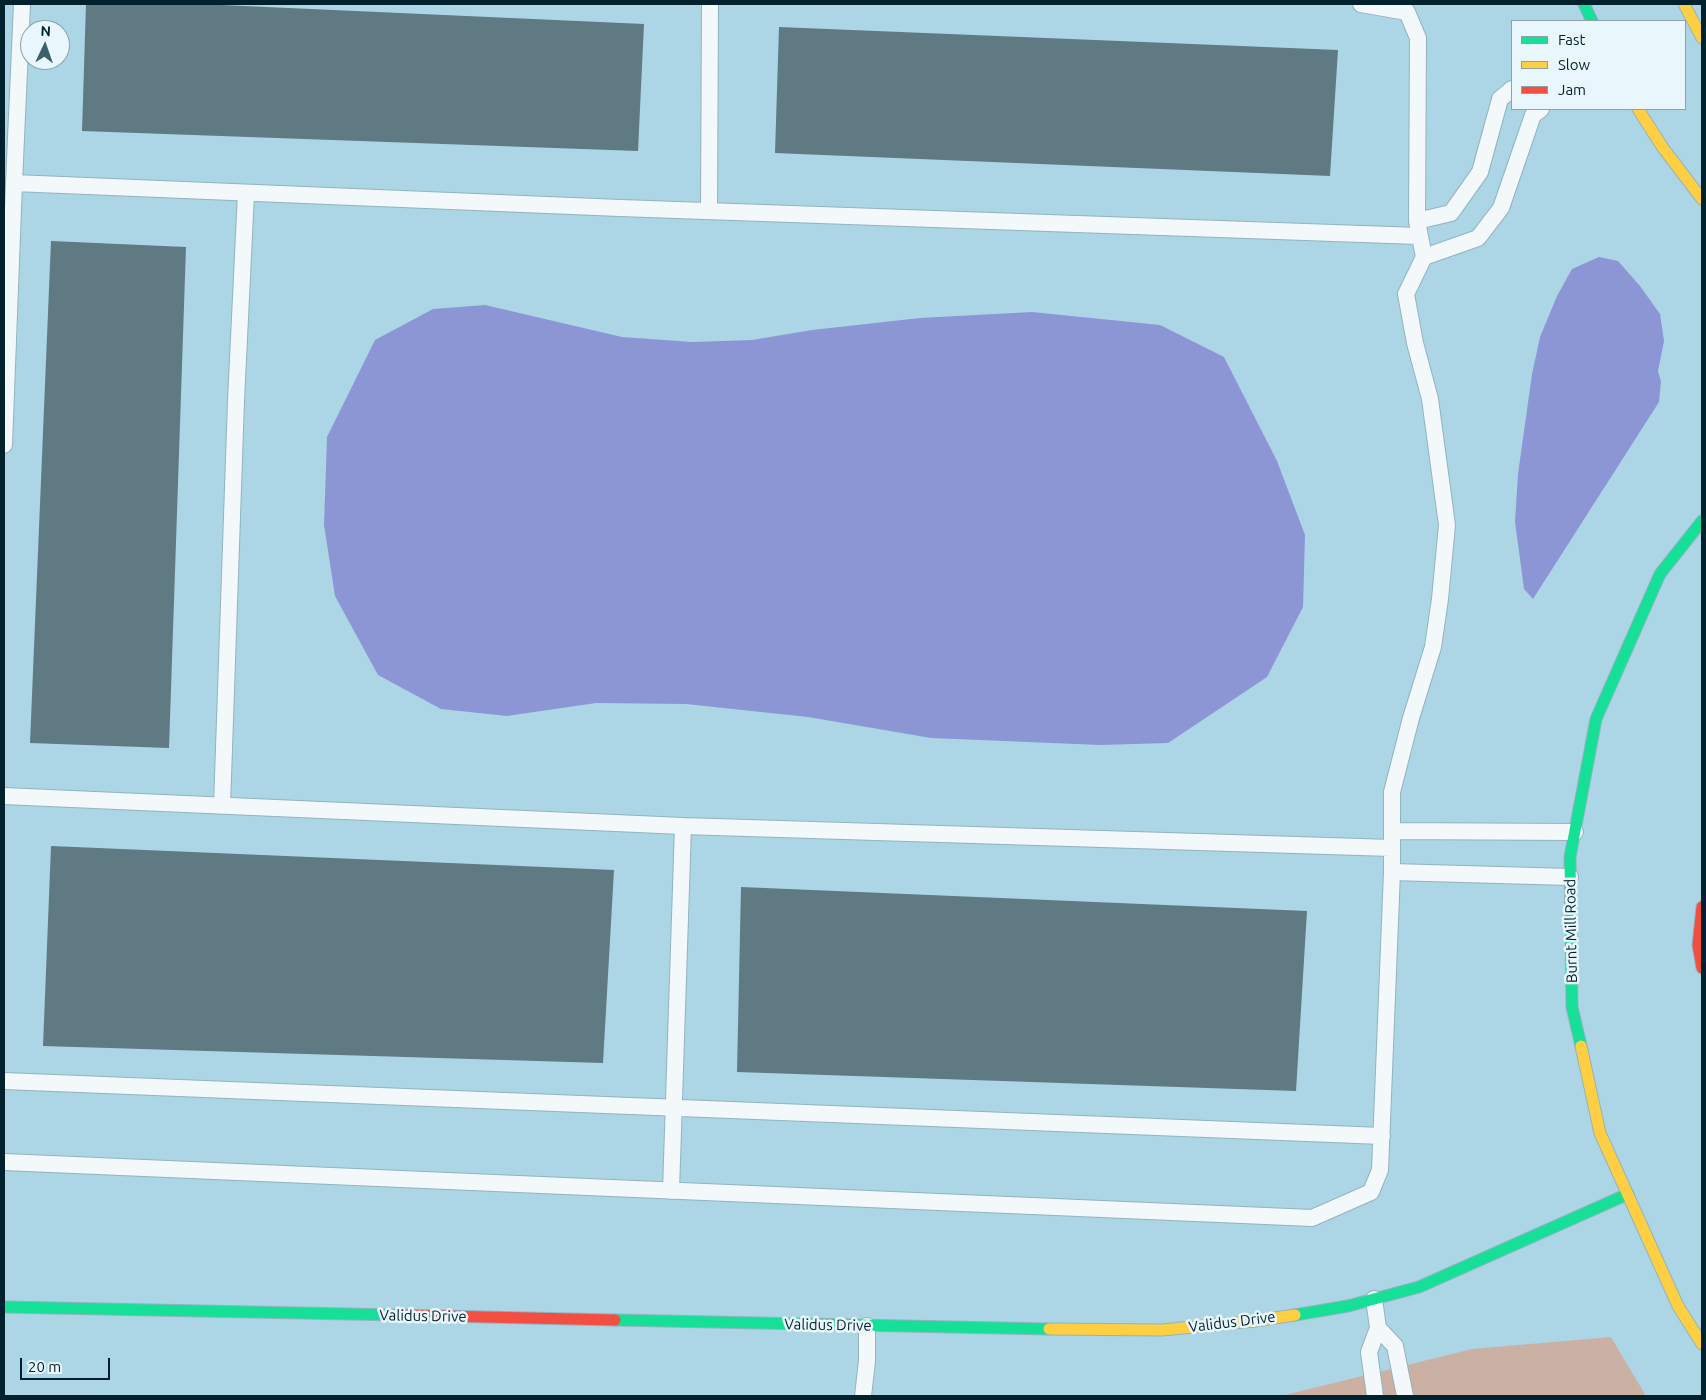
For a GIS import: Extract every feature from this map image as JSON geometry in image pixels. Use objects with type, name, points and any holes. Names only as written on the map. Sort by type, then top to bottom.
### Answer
[{"type":"street","points":[[1584,4],[1592,20]]},
{"type":"street","points":[[1684,4],[1702,38]]},
{"type":"street","points":[[1639,110],[1663,148],[1702,200]]},
{"type":"street","name":"Burnt Mill Road","points":[[1702,521],[1660,574],[1596,719],[1570,857],[1572,1007],[1600,1133],[1678,1306],[1702,1344]]},
{"type":"street","points":[[1702,907],[1698,945],[1702,968]]},
{"type":"street","name":"Validus Drive","points":[[4,1307],[866,1326],[1162,1330],[1255,1321],[1348,1306],[1419,1287],[1628,1194]]},
{"type":"lane","points":[[4,445],[22,4]]},
{"type":"lane","points":[[709,211],[710,4]]},
{"type":"lane","points":[[4,1162],[1312,1218],[1371,1192],[1380,1170],[1382,1136],[1392,872],[1392,792],[1433,646],[1440,599],[1447,525],[1430,399],[1415,343],[1406,294],[1424,257],[1418,229],[1418,38],[1407,12],[1361,4]]},
{"type":"lane","points":[[14,183],[709,211],[1418,229],[1451,213],[1480,172],[1500,99],[1511,90]]},
{"type":"lane","points":[[1424,257],[1478,238],[1501,208],[1533,115],[1540,110]]},
{"type":"lane","points":[[222,806],[236,391],[246,193]]},
{"type":"lane","points":[[4,796],[683,826],[1392,848]]},
{"type":"lane","points":[[671,1190],[683,826]]},
{"type":"lane","points":[[1392,831],[1575,832]]},
{"type":"lane","points":[[1392,872],[1570,877]]},
{"type":"lane","points":[[4,1081],[1382,1136]]},
{"type":"lane","points":[[1374,1299],[1378,1328],[1369,1352],[1375,1396]]},
{"type":"lane","points":[[863,1396],[867,1361],[866,1326]]},
{"type":"lane","points":[[1378,1328],[1395,1346],[1405,1396]]},
{"type":"shaded area","points":[[1611,1337],[1646,1396],[1281,1396],[1472,1349]]},
{"type":"water","points":[[1599,257],[1618,261],[1640,286],[1660,314],[1664,341],[1658,371],[1661,381],[1659,402],[1533,599],[1524,589],[1515,522],[1518,474],[1532,374],[1540,337],[1557,296],[1572,269]]},
{"type":"water","points":[[485,305],[622,337],[692,342],[752,340],[812,330],[920,318],[1032,312],[1160,325],[1224,357],[1277,461],[1305,535],[1303,607],[1267,677],[1168,743],[1100,745],[931,738],[808,717],[686,704],[596,703],[507,716],[441,709],[378,675],[335,596],[324,525],[327,437],[375,340],[433,309]]},
{"type":"building","points":[[86,4],[200,4],[644,24],[638,151],[82,131]]},
{"type":"building","points":[[779,27],[1338,50],[1330,176],[775,153]]},
{"type":"building","points":[[51,241],[186,247],[169,748],[30,743]]},
{"type":"building","points":[[51,846],[614,870],[603,1063],[43,1046]]},
{"type":"building","points":[[741,887],[1307,911],[1296,1091],[737,1072]]},
{"type":"traffic: fast","points":[[1584,4],[1592,20]]},
{"type":"traffic: fast","points":[[1581,1046],[1572,1007],[1570,857],[1596,719],[1660,574],[1702,521]]},
{"type":"traffic: fast","points":[[1295,1315],[1348,1306],[1419,1287],[1628,1194]]},
{"type":"traffic: fast","points":[[4,1307],[399,1315]]},
{"type":"traffic: fast","points":[[615,1320],[1049,1329]]},
{"type":"traffic: slow","points":[[1684,4],[1702,38]]},
{"type":"traffic: slow","points":[[1639,110],[1663,148],[1702,199]]},
{"type":"traffic: slow","points":[[1581,1046],[1600,1133],[1678,1306],[1702,1344]]},
{"type":"traffic: slow","points":[[1049,1329],[1162,1330],[1295,1315]]},
{"type":"traffic: jam","points":[[1702,907],[1698,945],[1702,968]]},
{"type":"traffic: jam","points":[[399,1315],[615,1320]]}]
